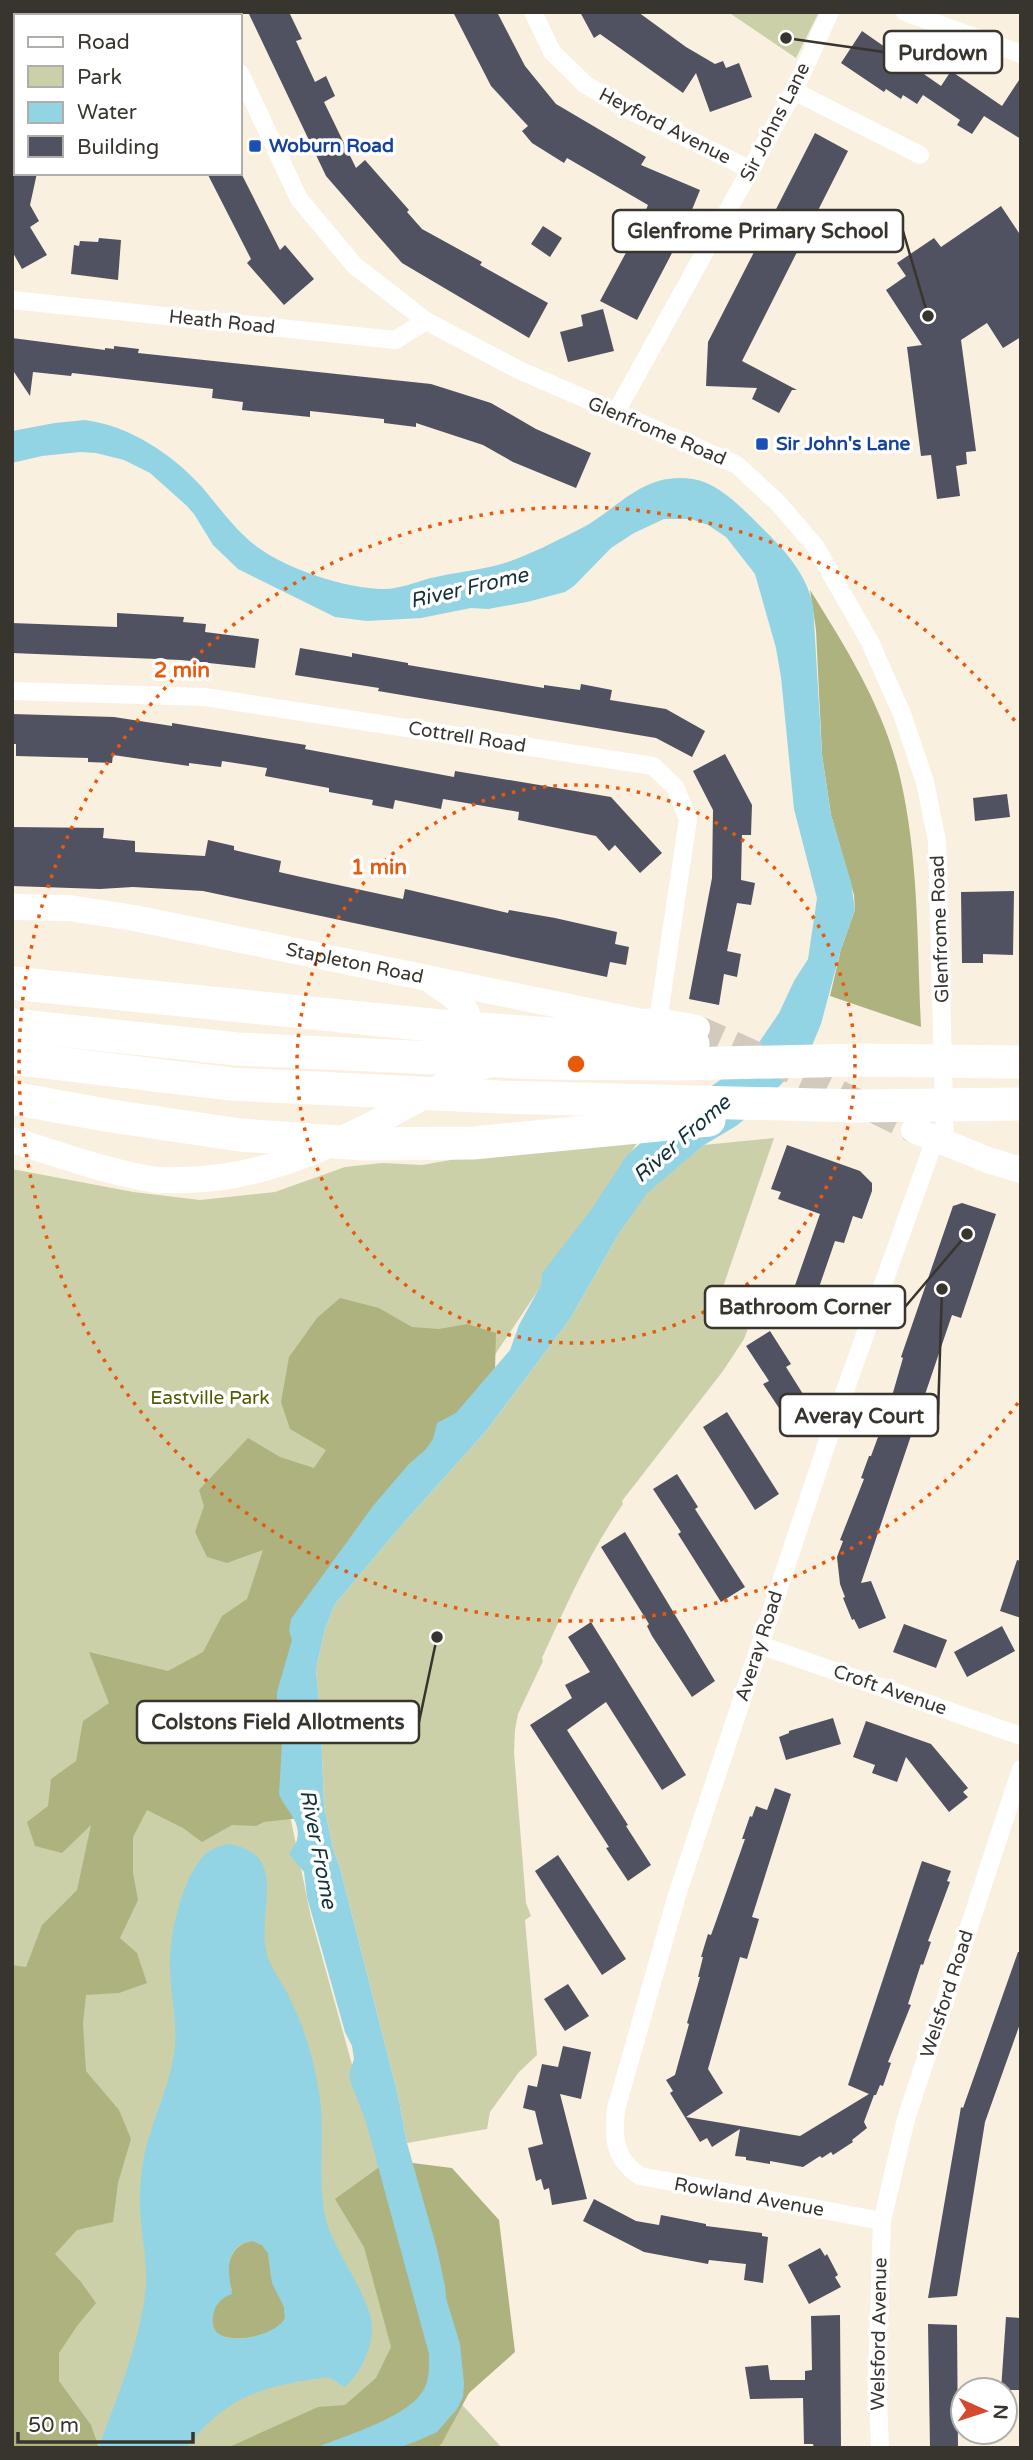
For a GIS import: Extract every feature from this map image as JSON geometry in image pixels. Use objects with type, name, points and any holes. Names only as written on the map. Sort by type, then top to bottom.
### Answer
[{"type":"highway","points":[[12,983],[451,1027],[685,1043],[859,1060]]},
{"type":"highway","points":[[12,1025],[237,1049],[541,1063],[679,1064],[859,1060],[1021,1062]]},
{"type":"highway","points":[[12,1058],[231,1084],[501,1097],[858,1106],[1021,1104]]},
{"type":"highway","points":[[12,1098],[105,1115],[254,1136],[364,1144],[473,1143],[858,1106]]},
{"type":"main road","name":"Stapleton Road","points":[[12,907],[69,908],[134,918],[650,1021],[697,1028]]},
{"type":"main road","points":[[426,977],[456,997],[465,1009],[471,1022],[473,1048],[470,1072]]},
{"type":"main road","points":[[12,1140],[97,1167],[154,1180],[203,1180],[253,1172],[332,1145],[470,1072],[551,1042],[650,1021]]},
{"type":"main road","points":[[931,1138],[1021,1170]]},
{"type":"street","name":"Heyford Avenue","points":[[533,12],[552,52],[586,85],[623,107],[751,170]]},
{"type":"street","name":"Sir Johns Lane","points":[[615,414],[794,91],[830,12]]},
{"type":"street","points":[[905,12],[1021,54]]},
{"type":"street","name":"Glenfrome Road","points":[[242,78],[299,199],[355,266],[426,321],[519,370],[737,465],[778,503],[815,546],[870,642],[902,714],[925,782],[937,841],[931,1138]]},
{"type":"street","points":[[794,91],[920,155]]},
{"type":"street","name":"Heath Road","points":[[12,300],[395,340],[426,321]]},
{"type":"street","name":"Cottrell Road","points":[[12,691],[205,697],[653,766],[675,787],[688,819],[650,1021]]},
{"type":"street","name":"Averay Road","points":[[622,2160],[614,2138],[617,2109],[677,1895],[931,1138]]},
{"type":"street","name":"Croft Avenue","points":[[760,1645],[1021,1736]]},
{"type":"street","name":"Welsford Road","points":[[882,2221],[906,2119],[1021,1769]]},
{"type":"street","name":"Rowland Avenue","points":[[622,2160],[640,2176],[882,2221]]},
{"type":"street","name":"Welsford Avenue","points":[[880,2448],[877,2380],[882,2221]]},
{"type":"green space","points":[[728,12],[819,12],[796,58]]},
{"type":"green space","points":[[810,590],[863,680],[884,727],[900,777],[914,870],[921,1027],[830,996],[841,949],[855,910],[854,895],[831,815],[822,755],[816,630]]},
{"type":"green space","points":[[774,1138],[722,1290],[758,1302],[744,1339],[723,1371],[622,1501],[623,1504],[589,1560],[570,1598],[518,1714],[514,1752],[526,1903],[531,1916],[525,1920],[537,2055],[519,2072],[490,2112],[487,2129],[407,2143],[398,2095],[332,1845],[324,1805],[316,1669],[325,1629],[335,1604],[486,1431],[570,1319],[618,1235],[647,1192],[704,1145]]},
{"type":"green space","name":"Eastville Park","points":[[639,1140],[480,1377],[317,1582],[287,1801],[311,1917],[398,2230],[427,2361],[278,2448],[12,2448],[12,1169],[133,1192],[200,1200],[275,1192],[345,1167],[382,1163],[422,1165],[535,1145]]},
{"type":"green space","points":[[340,1298],[379,1308],[412,1327],[439,1329],[467,1324],[496,1333],[495,1370],[324,1593],[300,1818],[264,1822],[256,1826],[232,1825],[202,1842],[183,1828],[147,1810],[133,1837],[133,1873],[138,1900],[120,1938],[137,1953],[147,1983],[119,1993],[86,1995],[83,2024],[86,2071],[119,2110],[131,2139],[118,2183],[113,2222],[77,2230],[55,2254],[96,2303],[59,2353],[59,2381],[91,2425],[99,2448],[12,2448],[12,1965],[26,1967],[42,1925],[77,1890],[91,1825],[62,1853],[35,1846],[27,1822],[48,1806],[51,1779],[76,1761],[83,1721],[109,1703],[89,1652],[168,1671],[203,1652],[222,1616],[247,1599],[263,1550],[227,1563],[207,1557],[195,1532],[204,1506],[199,1490],[248,1438],[280,1457],[314,1468],[326,1450],[290,1429],[281,1402],[289,1357],[317,1318]]},
{"type":"green space","points":[[389,2160],[452,2168],[499,2220],[515,2352],[469,2393],[437,2448],[227,2448],[318,2407],[345,2405],[376,2378],[391,2347],[364,2247],[335,2199]]},
{"type":"green space","points":[[253,2241],[262,2245],[268,2253],[271,2276],[284,2307],[285,2318],[278,2327],[266,2333],[251,2337],[223,2336],[214,2330],[211,2320],[216,2306],[232,2290],[228,2275],[230,2259],[239,2247]]},
{"type":"green space","points":[[455,2397],[502,2448],[397,2448]]},
{"type":"water","name":"River Frome","points":[[85,420],[118,428],[164,453],[202,487],[234,526],[256,546],[300,570],[353,586],[390,589],[517,559],[591,523],[644,487],[674,478],[693,479],[712,486],[747,513],[793,562],[805,582],[813,605],[822,755],[831,815],[851,882],[855,910],[841,949],[821,1024],[811,1048],[797,1068],[755,1111],[704,1145],[647,1193],[618,1235],[570,1319],[486,1431],[335,1604],[325,1629],[316,1669],[324,1805],[332,1845],[398,2095],[407,2143],[437,2249],[446,2298],[460,2344],[464,2384],[463,2397],[457,2409],[437,2432],[398,2448],[316,2448],[376,2424],[418,2398],[428,2375],[429,2354],[366,2122],[351,2083],[349,2074],[354,2059],[352,2046],[345,2032],[307,1897],[304,1872],[289,1854],[298,1833],[295,1821],[279,1794],[283,1726],[277,1708],[277,1692],[292,1640],[289,1630],[291,1619],[373,1506],[408,1465],[426,1449],[433,1439],[437,1423],[456,1413],[510,1350],[519,1325],[541,1285],[542,1273],[591,1210],[627,1155],[681,1108],[727,1075],[760,1041],[779,1013],[808,959],[817,898],[794,809],[776,648],[755,574],[726,537],[708,525],[691,519],[664,519],[634,533],[611,548],[565,592],[527,602],[488,609],[471,608],[421,618],[367,621],[335,617],[238,569],[213,545],[187,506],[150,473],[124,460],[80,452],[42,456],[12,463],[12,431]]},
{"type":"water","points":[[228,1844],[249,1850],[260,1861],[266,1875],[265,1946],[270,1963],[291,1999],[303,2030],[317,2081],[322,2122],[322,2195],[327,2224],[367,2306],[371,2319],[371,2339],[363,2362],[345,2387],[328,2377],[266,2389],[233,2404],[217,2415],[186,2448],[98,2448],[132,2353],[145,2295],[146,2267],[140,2214],[142,2168],[173,2061],[175,2025],[170,1953],[175,1922],[185,1889],[199,1861],[208,1852]],"holes":[[[253,2241],[262,2245],[268,2253],[272,2283],[284,2307],[285,2318],[268,2332],[255,2336],[242,2339],[219,2334],[213,2325],[214,2312],[220,2301],[232,2294],[229,2278],[232,2254],[243,2243]]]},
{"type":"building","points":[[248,12],[289,12],[302,39],[296,41],[315,82],[326,76],[335,96],[324,102],[356,168],[365,160],[422,229],[548,303],[529,338],[402,263],[326,176]]},
{"type":"building","points":[[453,12],[497,12],[525,66],[556,104],[646,157],[641,165],[700,190],[683,232],[637,320],[600,301],[636,234],[648,205],[567,158],[564,163],[532,143],[522,131],[528,126],[491,86]]},
{"type":"building","points":[[580,12],[638,12],[686,47],[715,64],[723,61],[726,68],[739,63],[752,97],[710,112],[696,73],[683,93],[600,34],[594,38]]},
{"type":"building","points":[[862,31],[941,86],[951,71],[1002,106],[1021,77],[1021,139],[984,116],[972,134],[957,125],[960,120],[923,95],[917,104],[903,95],[901,99],[886,89],[884,92],[841,63]]},
{"type":"building","points":[[815,133],[848,151],[742,361],[797,390],[792,390],[779,413],[752,399],[757,388],[706,386],[708,342]]},
{"type":"building","points":[[12,173],[37,175],[30,205],[39,221],[30,227],[47,255],[22,269],[12,251]]},
{"type":"building","points":[[208,175],[242,175],[280,250],[285,245],[314,279],[284,305],[247,263],[251,259]]},
{"type":"building","points":[[1001,206],[1021,236],[1021,337],[1003,348],[987,323],[961,340],[976,451],[966,452],[967,464],[956,466],[960,496],[937,499],[931,455],[921,456],[907,347],[922,345],[886,290],[906,276],[897,263],[934,238],[941,247]]},
{"type":"building","points":[[543,226],[562,238],[550,257],[531,244]]},
{"type":"building","points":[[99,238],[121,240],[118,280],[71,274],[74,245],[79,246],[80,241],[98,242]]},
{"type":"building","points":[[603,309],[614,351],[568,362],[560,332],[583,326],[581,315]]},
{"type":"building","points":[[12,338],[105,350],[114,349],[114,346],[139,349],[138,353],[431,384],[491,403],[536,429],[591,453],[576,488],[513,462],[483,445],[416,423],[416,427],[384,423],[384,419],[310,411],[310,417],[242,410],[243,402],[212,398],[213,389],[72,373],[71,376],[33,372],[30,396],[12,369]]},
{"type":"building","points":[[117,613],[184,617],[183,622],[206,624],[205,632],[259,639],[255,668],[181,660],[12,653],[12,623],[117,627]]},
{"type":"building","points":[[300,648],[352,657],[352,653],[544,688],[544,685],[580,690],[581,684],[612,690],[610,700],[666,709],[705,731],[692,757],[656,738],[295,675]]},
{"type":"building","points":[[12,714],[114,717],[172,726],[172,723],[306,745],[305,749],[454,777],[455,771],[611,797],[662,853],[640,873],[615,845],[609,851],[596,836],[518,820],[519,812],[443,799],[441,809],[395,800],[393,809],[372,805],[373,800],[329,792],[329,788],[265,776],[267,768],[222,761],[221,767],[189,763],[189,766],[113,755],[112,763],[88,762],[88,758],[16,756],[16,744],[12,744]]},
{"type":"building","points":[[725,754],[752,805],[751,835],[742,835],[741,880],[755,883],[751,905],[737,903],[727,951],[741,954],[737,977],[724,974],[719,1005],[689,999],[712,878],[713,810],[693,771]]},
{"type":"building","points":[[1007,794],[1010,817],[975,821],[973,798]]},
{"type":"building","points":[[12,827],[104,828],[103,838],[135,841],[135,852],[205,856],[208,840],[234,846],[234,850],[281,861],[279,872],[301,877],[403,899],[405,889],[508,913],[509,910],[555,918],[617,932],[615,944],[629,947],[626,965],[610,962],[607,977],[203,891],[133,887],[100,889],[12,886]]},
{"type":"building","points":[[1014,891],[1013,955],[983,954],[983,963],[962,963],[961,892]]},
{"type":"building","points":[[787,1145],[860,1171],[872,1183],[872,1191],[862,1219],[853,1216],[844,1243],[835,1241],[816,1296],[826,1299],[818,1322],[786,1311],[820,1214],[778,1199],[781,1192],[771,1189]]},
{"type":"building","points":[[962,1203],[996,1214],[961,1318],[952,1315],[861,1583],[871,1581],[886,1618],[859,1629],[854,1619],[852,1620],[840,1584],[837,1557],[843,1541],[840,1540],[864,1479],[861,1478],[878,1437],[889,1395],[892,1396],[903,1358],[901,1357],[953,1206]]},
{"type":"building","points":[[770,1331],[791,1364],[786,1367],[808,1402],[785,1417],[763,1384],[769,1381],[746,1346]]},
{"type":"building","points":[[727,1412],[779,1494],[755,1510],[703,1427]]},
{"type":"building","points":[[677,1474],[698,1507],[695,1509],[745,1587],[721,1602],[653,1489]]},
{"type":"building","points":[[625,1532],[715,1681],[692,1697],[652,1636],[647,1626],[649,1624],[601,1547]]},
{"type":"building","points":[[1017,1560],[1021,1561],[1021,1618],[1000,1611]]},
{"type":"building","points":[[591,1622],[686,1775],[662,1790],[606,1702],[567,1730],[651,1865],[628,1881],[530,1725],[572,1698],[565,1685],[590,1672],[568,1637]]},
{"type":"building","points":[[904,1624],[947,1640],[936,1668],[893,1652]]},
{"type":"building","points":[[1002,1626],[1015,1651],[967,1677],[954,1652]]},
{"type":"building","points":[[833,1718],[841,1744],[786,1760],[779,1737],[789,1731]]},
{"type":"building","points":[[866,1721],[931,1744],[968,1788],[963,1792],[968,1797],[949,1812],[906,1757],[897,1782],[872,1773],[875,1765],[853,1757]]},
{"type":"building","points":[[775,1788],[791,1794],[752,1917],[759,1919],[747,1959],[740,1957],[708,2069],[723,2093],[686,2117],[800,2136],[869,2094],[848,2085],[922,1861],[951,1871],[947,1881],[950,1882],[928,1941],[931,1942],[908,2004],[911,2005],[888,2062],[891,2063],[883,2086],[880,2085],[874,2095],[864,2122],[867,2128],[852,2140],[853,2142],[833,2155],[831,2152],[822,2158],[820,2156],[803,2167],[770,2161],[770,2164],[735,2156],[740,2129],[712,2147],[707,2138],[700,2142],[670,2093],[673,2091],[666,2080],[675,2075],[700,1977],[701,1957],[745,1839],[742,1839],[750,1816],[752,1817],[756,1806],[767,1810]]},
{"type":"building","points":[[558,1855],[626,1959],[602,1975],[535,1871]]},
{"type":"building","points":[[1018,1952],[1021,1952],[1021,2021],[985,2122],[957,2296],[928,2298],[961,2107],[963,2108]]},
{"type":"building","points":[[568,1984],[589,2016],[565,2031],[544,1999]]},
{"type":"building","points":[[563,2046],[591,2052],[581,2099],[560,2094],[587,2199],[552,2205],[549,2188],[544,2190],[541,2179],[536,2181],[528,2148],[543,2144],[535,2111],[523,2108],[528,2085],[537,2087],[542,2064],[558,2067]]},
{"type":"building","points":[[594,2199],[636,2221],[659,2225],[661,2215],[706,2226],[762,2233],[762,2236],[768,2237],[763,2283],[744,2280],[746,2264],[709,2260],[708,2264],[644,2252],[583,2221]]},
{"type":"building","points":[[820,2248],[825,2256],[827,2254],[841,2287],[809,2304],[788,2265]]},
{"type":"building","points":[[840,2315],[841,2448],[814,2448],[813,2444],[804,2444],[803,2398],[750,2399],[745,2367],[768,2365],[770,2380],[805,2380],[805,2371],[812,2370],[811,2316]]},
{"type":"building","points":[[1006,2317],[1021,2318],[1021,2390],[1019,2376],[1002,2376]]},
{"type":"building","points":[[928,2324],[957,2325],[957,2376],[949,2376],[949,2446],[958,2448],[930,2448]]},
{"type":"tunnel","points":[[697,1028],[813,1080],[914,1130]]},
{"type":"place","name":"Purdown","points":[[786,38]]},
{"type":"place","name":"Woburn Road","points":[[255,146]]},
{"type":"place","name":"Glenfrome Primary School","points":[[928,316]]},
{"type":"place","name":"Sir John's Lane","points":[[762,444]]},
{"type":"place","name":"Bathroom Corner","points":[[967,1234]]},
{"type":"place","name":"Averay Court","points":[[942,1289]]},
{"type":"place","name":"Colstons Field Allotments","points":[[437,1637]]}]
